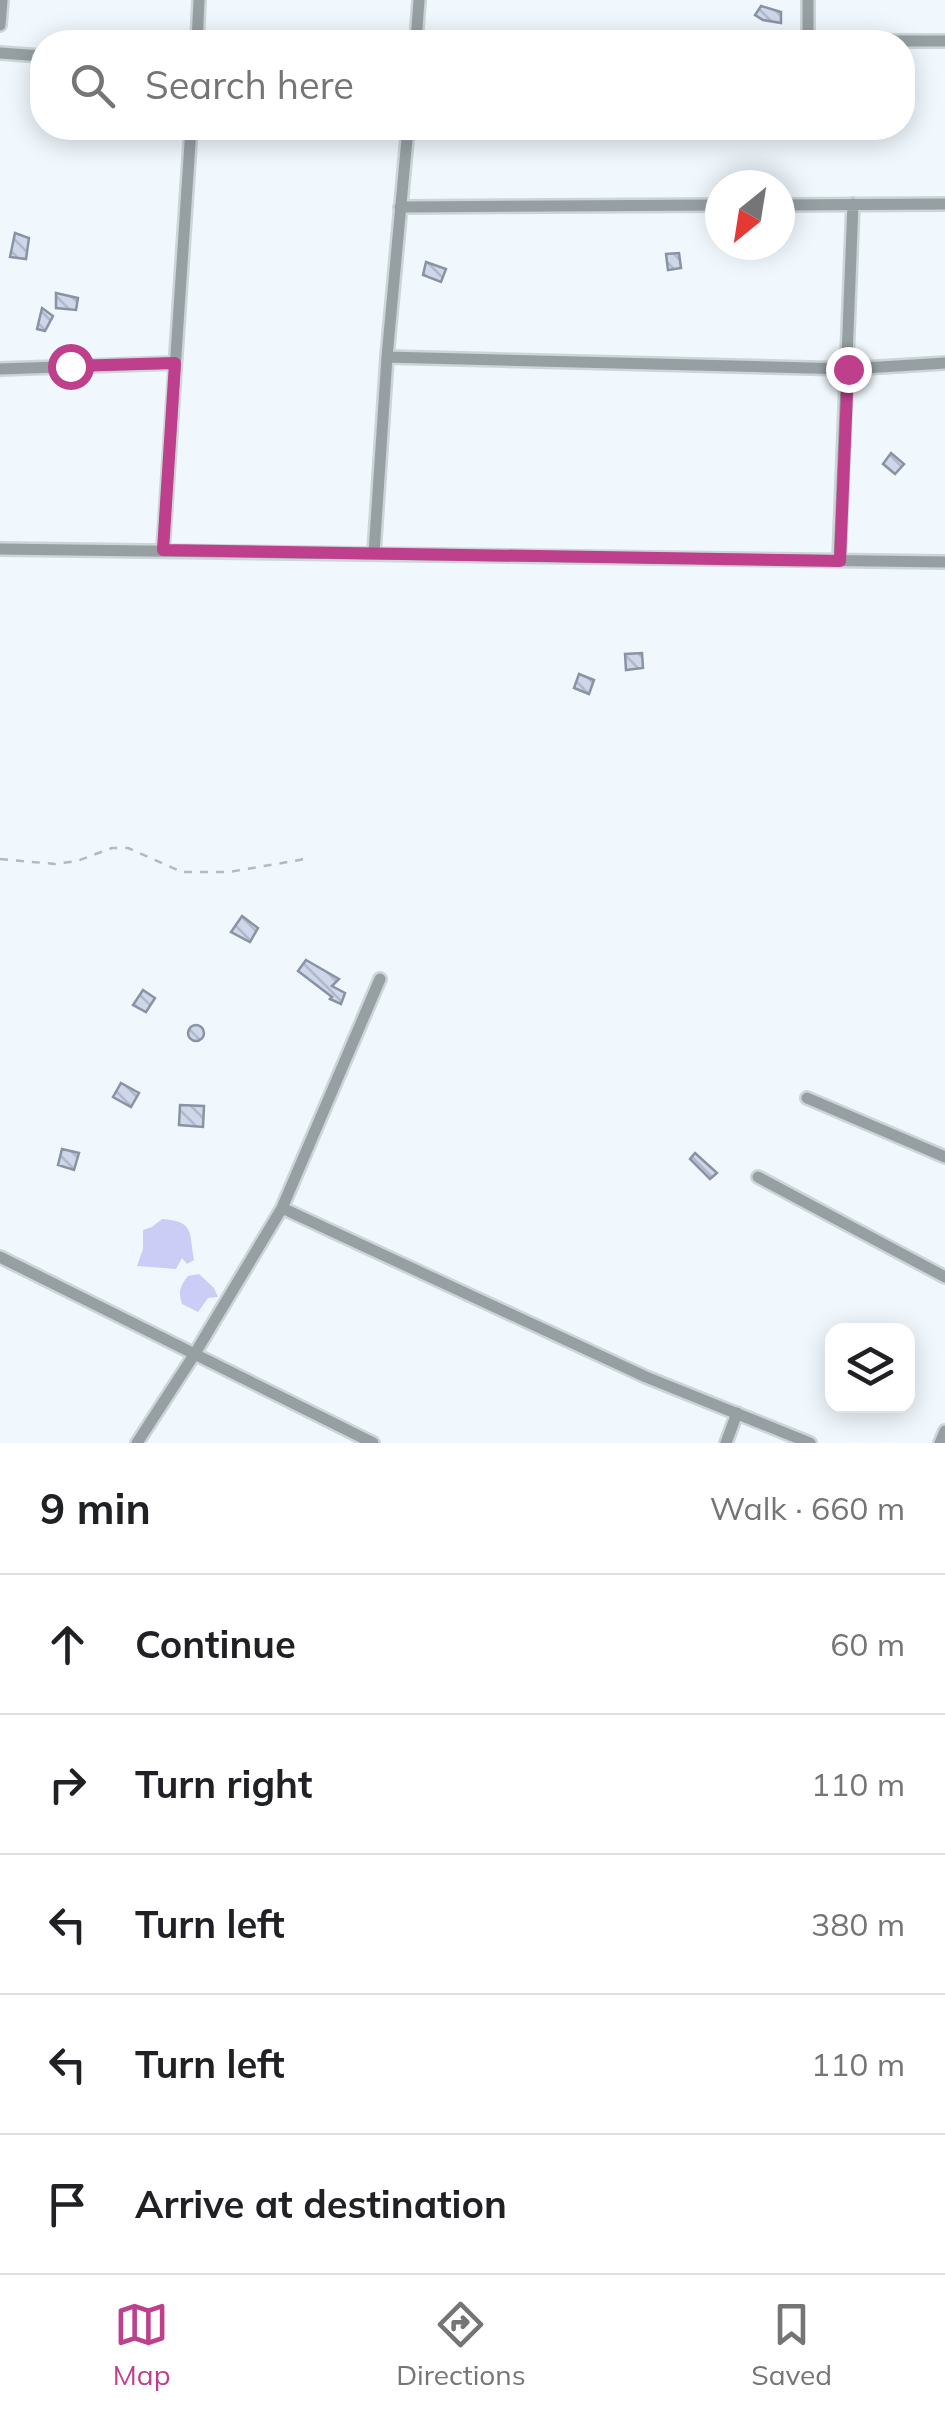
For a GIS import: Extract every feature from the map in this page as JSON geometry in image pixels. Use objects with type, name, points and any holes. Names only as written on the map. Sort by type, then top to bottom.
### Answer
[{"type":"street","points":[[0,24],[2,0]]},
{"type":"street","points":[[197,30],[200,0]]},
{"type":"street","points":[[417,30],[419,0]]},
{"type":"street","points":[[808,0],[808,30]]},
{"type":"street","points":[[915,41],[945,41]]},
{"type":"street","points":[[0,53],[30,55]]},
{"type":"street","points":[[163,550],[190,140]]},
{"type":"street","points":[[374,553],[407,140]]},
{"type":"street","points":[[795,204],[945,204]]},
{"type":"street","points":[[840,561],[854,204]]},
{"type":"street","points":[[400,208],[705,205]]},
{"type":"street","points":[[388,357],[848,369],[945,363]]},
{"type":"street","points":[[0,369],[175,363]]},
{"type":"street","points":[[0,549],[945,562]]},
{"type":"street","points":[[137,1443],[282,1208],[380,980]]},
{"type":"street","points":[[807,1098],[945,1157]]},
{"type":"street","points":[[758,1177],[945,1278]]},
{"type":"street","points":[[282,1208],[646,1378],[810,1443]]},
{"type":"street","points":[[0,1257],[374,1443]]},
{"type":"street","points":[[726,1443],[737,1412]]},
{"type":"street","points":[[940,1443],[945,1431]]},
{"type":"path","points":[[0,859],[54,864],[112,848],[128,848],[182,872],[229,872],[311,858]]},
{"type":"shaded area","points":[[162,1219],[185,1226],[194,1260],[187,1264],[182,1258],[176,1269],[137,1266],[143,1249],[143,1230]]},
{"type":"shaded area","points":[[199,1274],[218,1297],[208,1298],[198,1312],[182,1304],[180,1293],[188,1276]]},
{"type":"building","points":[[761,6],[781,12],[781,23],[755,15]]},
{"type":"building","points":[[15,233],[29,238],[26,259],[10,257]]},
{"type":"building","points":[[679,253],[681,268],[668,270],[666,254]]},
{"type":"building","points":[[426,262],[446,269],[441,282],[423,275]]},
{"type":"building","points":[[56,293],[78,298],[76,310],[56,308]]},
{"type":"building","points":[[42,308],[53,316],[45,331],[37,329]]},
{"type":"building","points":[[891,453],[904,464],[895,474],[883,464]]},
{"type":"building","points":[[642,653],[643,668],[626,670],[625,654]]},
{"type":"building","points":[[579,674],[594,680],[589,694],[574,688]]},
{"type":"building","points":[[242,916],[258,928],[250,942],[231,932]]},
{"type":"building","points":[[306,960],[339,979],[332,986],[345,993],[341,1004],[298,971]]},
{"type":"building","points":[[143,990],[155,998],[146,1012],[133,1005]]},
{"type":"building","points":[[196,1025],[204,1033],[196,1041],[188,1033]]},
{"type":"building","points":[[121,1083],[139,1093],[131,1107],[113,1097]]},
{"type":"building","points":[[180,1105],[204,1106],[203,1127],[179,1125]]},
{"type":"building","points":[[62,1149],[79,1153],[74,1170],[58,1165]]},
{"type":"building","points":[[695,1153],[717,1173],[710,1179],[690,1159]]},
{"type":"route","points":[[70,366],[175,363],[163,550],[840,561],[848,369]]}]
